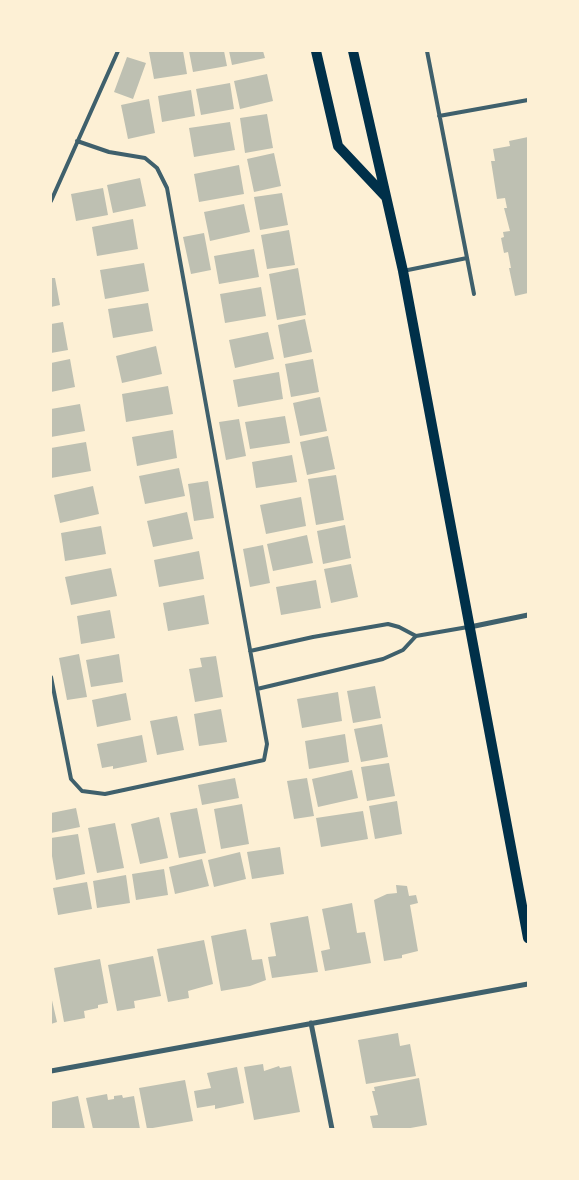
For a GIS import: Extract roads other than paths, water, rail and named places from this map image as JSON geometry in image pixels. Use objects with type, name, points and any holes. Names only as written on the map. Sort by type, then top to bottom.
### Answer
[{"type":"main road","points":[[316,51],[338,146],[386,198]]},
{"type":"main road","points":[[353,51],[403,271],[528,938]]},
{"type":"street","points":[[470,627],[528,616]]},
{"type":"street","points":[[51,1071],[528,984]]},
{"type":"street","points":[[312,1023],[332,1129]]},
{"type":"lane","points":[[51,201],[118,51]]},
{"type":"lane","points":[[427,51],[474,294]]},
{"type":"lane","points":[[439,116],[528,100]]},
{"type":"lane","points":[[51,677],[71,779],[82,791],[105,794],[264,760],[267,744],[167,188],[157,168],[145,158],[109,152],[77,141]]},
{"type":"lane","points":[[403,271],[467,258]]},
{"type":"lane","points":[[250,651],[313,637],[388,624],[416,636],[470,627]]},
{"type":"lane","points":[[257,689],[382,660],[403,650],[416,636]]}]
